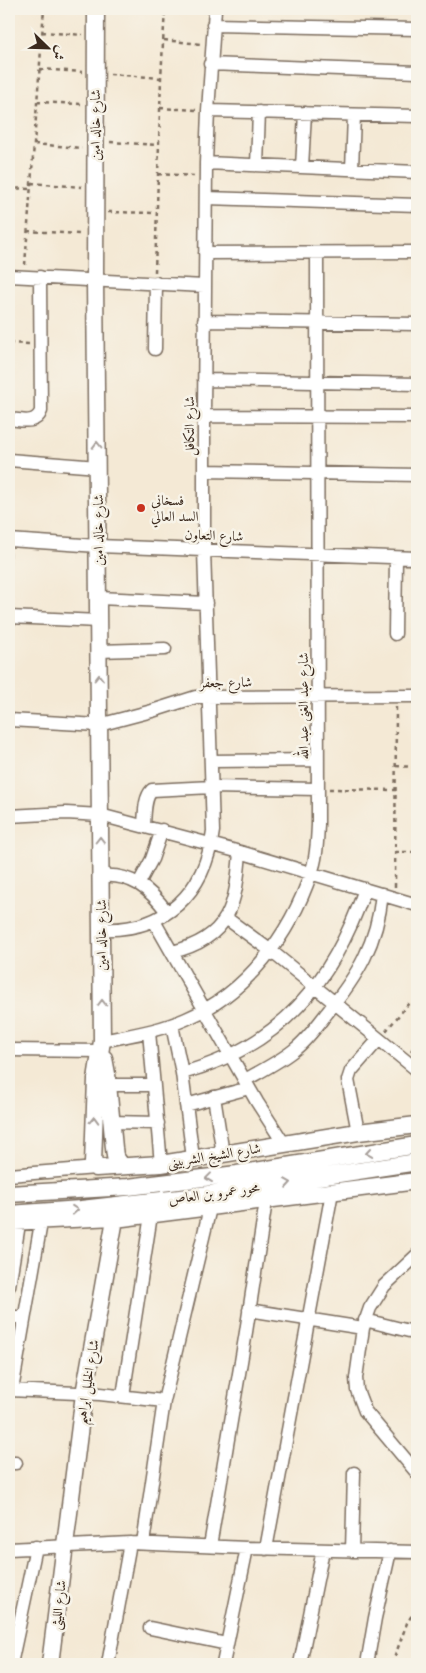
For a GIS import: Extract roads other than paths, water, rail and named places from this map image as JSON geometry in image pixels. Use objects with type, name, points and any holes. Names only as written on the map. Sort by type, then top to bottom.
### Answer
[{"type":"main road","name":"شارع خالد امين","points":[[96,9],[95,280],[102,1046],[107,1074],[110,1122],[114,1148],[122,1166]]},
{"type":"main road","name":"شارع خالد امين","points":[[96,1168],[92,1161],[95,1093],[102,1046]]},
{"type":"main road","name":"شارع الشيخ الشربينى","points":[[96,1168],[161,1164],[358,1132],[416,1126]]},
{"type":"main road","name":"محور عمرو بن العاص","points":[[9,1194],[128,1187],[237,1174],[417,1145]]},
{"type":"main road","name":"محور عمرو بن العاص","points":[[12,1221],[81,1209],[189,1197],[417,1162]]},
{"type":"main road","points":[[115,1219],[417,1182]]},
{"type":"main road","name":"شارع الخليل ابراهيم","points":[[65,1546],[84,1394],[115,1219]]},
{"type":"main road","name":"شارع الليثى","points":[[50,1664],[65,1546]]},
{"type":"street","name":"شارع التكافل","points":[[101,929],[115,930],[132,927],[154,921],[168,912],[189,894],[198,881],[205,867],[211,844],[213,818],[204,550],[204,286],[208,111],[215,9]]},
{"type":"street","points":[[214,25],[417,28]]},
{"type":"street","points":[[210,64],[417,72]]},
{"type":"street","points":[[208,111],[417,116]]},
{"type":"street","points":[[257,165],[259,112]]},
{"type":"street","points":[[302,167],[305,113]]},
{"type":"street","points":[[352,169],[354,115]]},
{"type":"street","points":[[206,163],[417,172]]},
{"type":"street","points":[[206,198],[417,205]]},
{"type":"street","points":[[205,253],[417,252]]},
{"type":"street","name":"شارع عبد الغنى عبد الله","points":[[9,1050],[102,1046],[172,1025],[205,1010],[234,990],[271,951],[294,913],[312,872],[317,841],[318,789],[317,253]]},
{"type":"street","points":[[9,276],[204,286]]},
{"type":"street","points":[[9,419],[32,420],[40,414],[40,278]]},
{"type":"street","points":[[155,283],[156,349]]},
{"type":"street","points":[[204,320],[417,324]]},
{"type":"street","points":[[204,380],[417,384]]},
{"type":"street","points":[[204,416],[317,415],[417,417]]},
{"type":"street","points":[[9,460],[98,467]]},
{"type":"street","points":[[204,471],[417,475]]},
{"type":"street","name":"شارع التعاون","points":[[10,540],[98,546],[417,558]]},
{"type":"street","points":[[396,558],[396,634]]},
{"type":"street","points":[[98,598],[206,602]]},
{"type":"street","points":[[9,617],[99,621]]},
{"type":"street","points":[[99,650],[165,649]]},
{"type":"street","name":"شارع جعفر","points":[[9,720],[100,725],[152,711],[190,698],[417,696]]},
{"type":"street","points":[[211,760],[318,760]]},
{"type":"street","points":[[144,825],[148,794],[152,790],[212,787],[318,789]]},
{"type":"street","points":[[9,816],[66,813],[100,815],[144,825],[312,872],[417,905]]},
{"type":"street","points":[[139,883],[152,860],[162,830]]},
{"type":"street","points":[[172,952],[198,944],[218,928],[226,918],[233,904],[237,888],[240,852]]},
{"type":"street","points":[[101,876],[126,877],[139,883],[150,891],[168,912]]},
{"type":"street","points":[[182,1073],[207,1066],[251,1045],[280,1024],[302,1004],[316,987],[339,951],[352,926],[365,889]]},
{"type":"street","points":[[186,1105],[214,1097],[247,1084],[295,1049],[315,1029],[359,970],[368,952],[379,919],[382,894]]},
{"type":"street","points":[[226,918],[271,951],[417,1070]]},
{"type":"street","points":[[154,921],[247,1084],[284,1144]]},
{"type":"street","points":[[172,1025],[182,1073],[193,1158]]},
{"type":"street","points":[[149,1032],[161,1164]]},
{"type":"street","points":[[358,1132],[348,1080],[351,1071],[379,1038]]},
{"type":"street","points":[[108,1085],[154,1084]]},
{"type":"street","points":[[214,1097],[223,1154]]},
{"type":"street","points":[[110,1122],[158,1123]]},
{"type":"street","name":"شارع الشيخ الشربينى","points":[[9,1175],[96,1168]]},
{"type":"street","points":[[266,1549],[332,1192]]},
{"type":"street","points":[[210,1546],[266,1201]]},
{"type":"street","points":[[108,1664],[137,1543],[164,1401],[210,1208]]},
{"type":"street","points":[[123,1396],[151,1215]]},
{"type":"street","points":[[9,1286],[12,1221],[41,1223],[115,1219]]},
{"type":"street","points":[[41,1223],[10,1390],[123,1396],[164,1401]]},
{"type":"street","points":[[417,1255],[384,1286],[370,1308],[364,1324],[356,1378],[356,1390],[365,1411],[417,1473]]},
{"type":"street","points":[[249,1310],[309,1320],[364,1324],[417,1334]]},
{"type":"street","points":[[9,1317],[24,1317]]},
{"type":"street","points":[[352,1551],[354,1474]]},
{"type":"street","points":[[9,1549],[137,1543],[266,1549],[417,1552]]},
{"type":"street","points":[[11,1664],[36,1548]]},
{"type":"street","points":[[223,1664],[247,1548]]},
{"type":"street","points":[[300,1664],[323,1550]]},
{"type":"street","points":[[368,1664],[375,1618],[390,1551]]},
{"type":"street","points":[[150,1628],[227,1644]]},
{"type":"place","name":"فسخاني السد العالي","points":[[141,508]]}]
